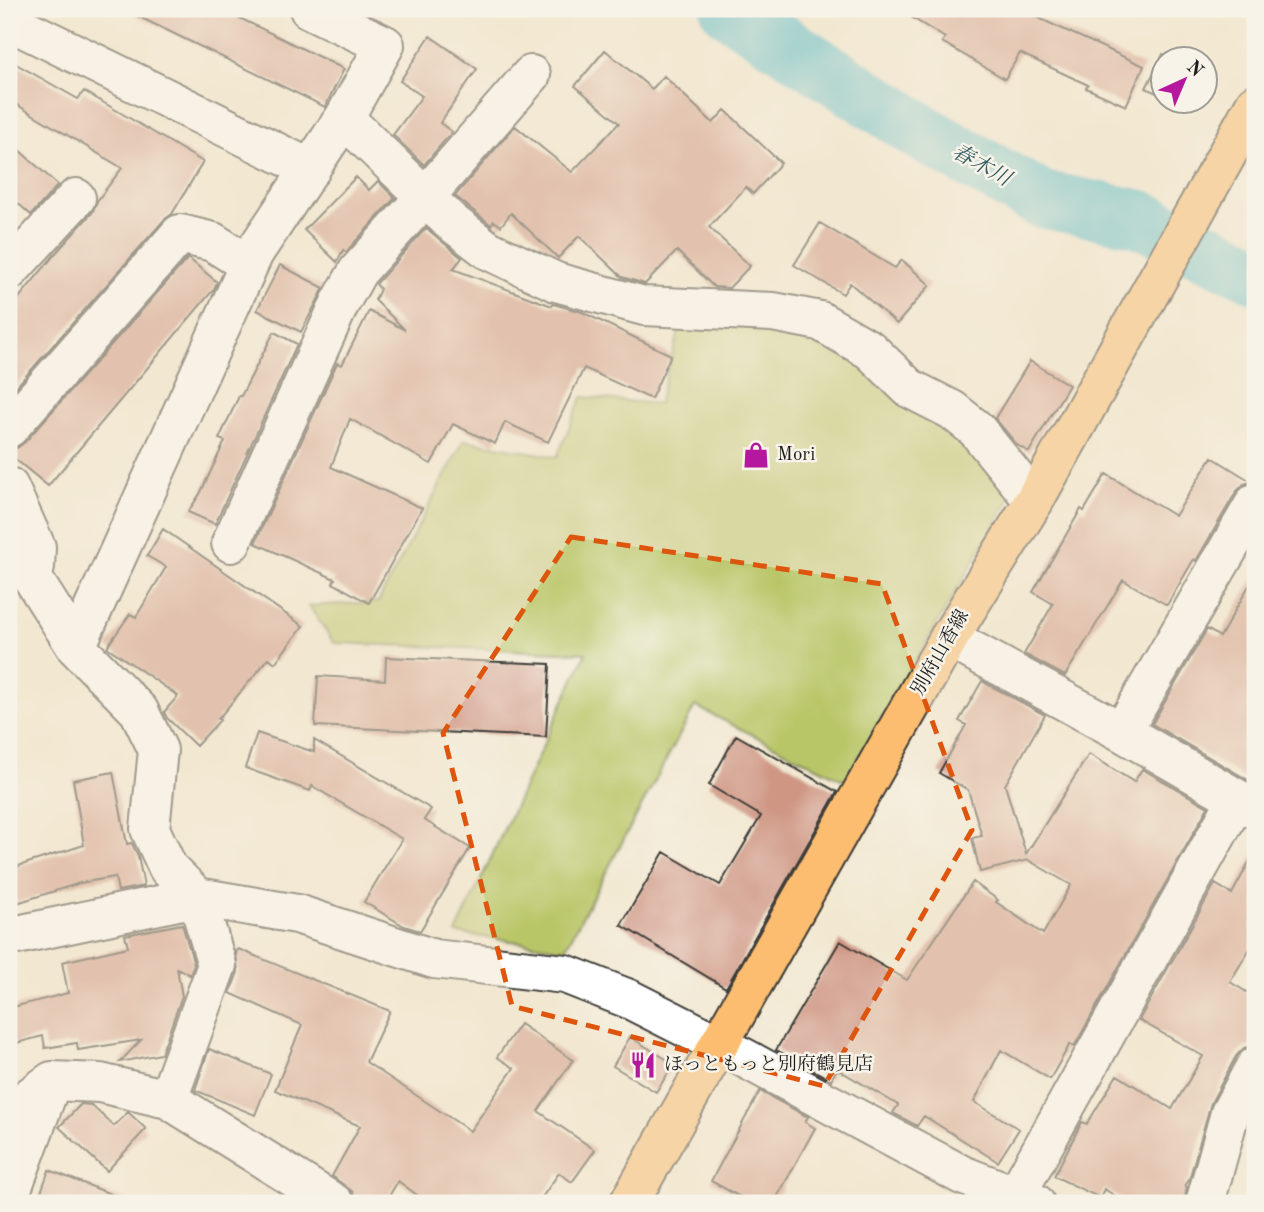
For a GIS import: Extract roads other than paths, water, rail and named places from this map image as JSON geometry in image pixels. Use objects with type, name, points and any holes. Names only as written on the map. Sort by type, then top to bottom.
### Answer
[{"type":"main road","name":"別府山香線","points":[[629,1203],[948,638],[1034,501],[1250,113]]},
{"type":"street","points":[[76,648],[248,264],[344,118],[385,45],[309,9]]},
{"type":"street","points":[[9,20],[311,169]]},
{"type":"street","points":[[231,543],[339,305],[358,271],[531,75]]},
{"type":"street","points":[[344,118],[450,221],[488,250],[556,282],[644,306],[788,313],[820,321],[870,350],[909,388],[951,410],[976,429],[1034,501]]},
{"type":"street","points":[[9,271],[76,198]]},
{"type":"street","points":[[9,428],[180,233],[213,242],[248,264]]},
{"type":"street","points":[[9,488],[37,547],[34,582]]},
{"type":"street","points":[[1122,732],[1255,503]]},
{"type":"street","points":[[9,541],[76,648],[139,710],[158,750],[150,829],[168,868],[197,897],[217,965],[168,1099]]},
{"type":"street","points":[[17,935],[197,897],[297,914],[434,959],[565,974],[629,999],[962,1175],[1025,1200],[1246,804],[1122,732],[948,638]]},
{"type":"street","points":[[1205,1203],[1230,1113],[1255,1067]]},
{"type":"street","points":[[9,1197],[52,1081]]},
{"type":"street","points":[[9,1112],[52,1081],[100,1083],[168,1099],[334,1203]]},
{"type":"waterway","name":"春木川","points":[[729,9],[928,136],[1040,199],[1138,218],[1255,274]]},
{"type":"place","name":"Mori","points":[[756,455]]},
{"type":"place","name":"ほっともっと別府鶴見店","points":[[643,1065]]}]
